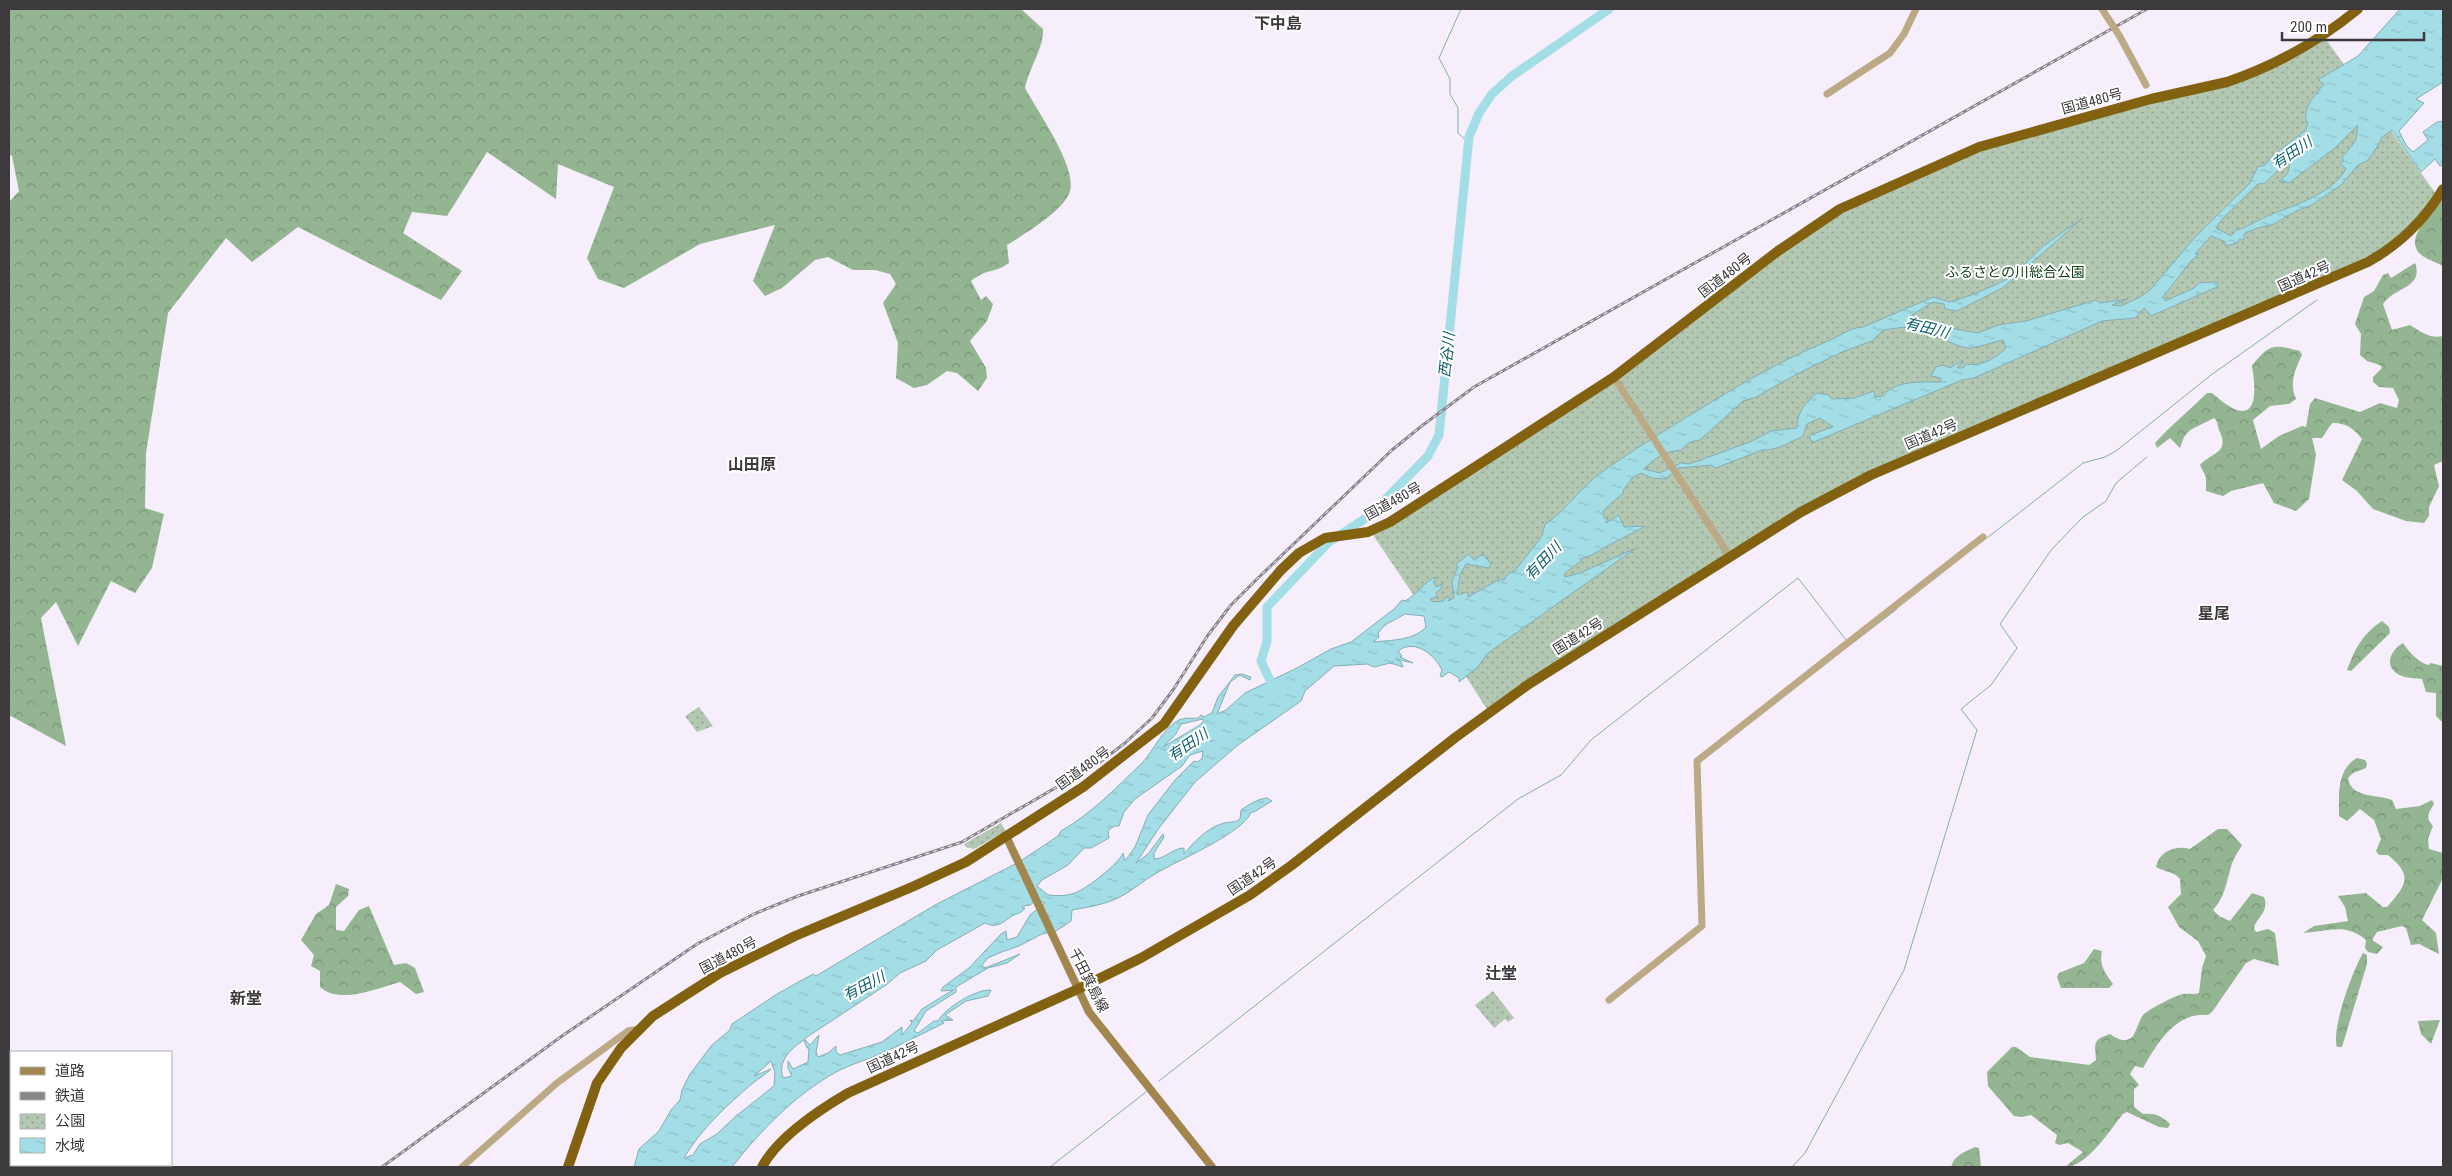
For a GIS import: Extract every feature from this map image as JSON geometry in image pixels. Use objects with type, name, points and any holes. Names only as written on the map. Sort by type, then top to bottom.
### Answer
[{"type":"highway","name":"国道480号","points":[[568,1167],[597,1083],[609,1064],[638,1029],[672,1002],[720,973],[844,914],[949,871],[1008,838],[1088,784],[1164,724],[1232,626],[1255,598],[1299,553],[1316,542],[1329,537],[1362,533],[1390,522],[1616,380],[1778,251],[1840,209],[1979,147],[2151,99],[2227,82],[2272,66],[2309,46],[2358,9]]},
{"type":"highway","name":"国道42号","points":[[762,1167],[778,1146],[800,1126],[826,1106],[848,1093],[1141,958],[1250,895],[1496,707],[1728,555],[1801,512],[1854,482],[2368,262],[2409,234],[2428,213],[2443,189]]},
{"type":"main road","name":"千田箕島線","points":[[1008,838],[1092,1017],[1212,1167]]},
{"type":"street","points":[[1827,94],[1890,53],[1904,34],[1916,9]]},
{"type":"street","points":[[2102,9],[2126,48],[2146,85],[2151,99]]},
{"type":"street","points":[[1616,380],[1728,555]]},
{"type":"street","points":[[1609,1000],[1702,926],[1698,760],[1983,537]]},
{"type":"street","points":[[462,1167],[557,1083],[628,1031],[638,1029]]},
{"type":"green space","points":[[9,9],[1021,9],[1043,29],[1039,51],[1025,88],[1062,153],[1071,180],[1070,191],[1067,198],[1052,214],[1033,229],[1007,245],[1009,263],[999,269],[981,274],[971,281],[981,300],[986,296],[993,304],[987,321],[970,341],[986,368],[987,378],[978,391],[957,373],[947,371],[927,385],[914,388],[896,378],[898,343],[883,303],[896,284],[890,274],[875,270],[853,270],[828,257],[815,260],[782,288],[765,296],[753,281],[775,225],[700,244],[624,288],[598,279],[587,258],[614,187],[558,164],[556,199],[487,152],[447,216],[412,212],[403,233],[462,271],[441,300],[298,227],[252,262],[226,238],[168,313],[146,453],[145,508],[164,514],[152,568],[135,593],[111,581],[78,646],[56,602],[41,618],[66,746],[9,715],[9,202],[19,191],[12,156],[9,154]]},
{"type":"green space","name":"ふるさとの川総合公園","points":[[2325,38],[2436,194],[2416,221],[2371,257],[1855,480],[1488,711],[1373,535],[1525,438],[1824,222],[1987,147],[2222,85]]},
{"type":"green space","points":[[2443,196],[2443,266],[2419,253],[2415,246],[2415,239],[2418,231]]},
{"type":"green space","points":[[2415,263],[2417,271],[2412,282],[2388,298],[2383,304],[2392,330],[2410,325],[2430,336],[2443,336],[2443,461],[2434,465],[2439,486],[2429,507],[2429,516],[2424,523],[2406,521],[2373,509],[2357,491],[2342,480],[2362,439],[2353,429],[2345,425],[2332,423],[2322,438],[2312,438],[2316,455],[2309,499],[2296,511],[2274,503],[2263,483],[2231,491],[2223,496],[2206,491],[2206,477],[2200,465],[2218,452],[2222,444],[2214,418],[2190,430],[2184,437],[2180,448],[2170,438],[2157,448],[2155,443],[2207,393],[2212,393],[2234,409],[2243,411],[2248,409],[2254,397],[2252,366],[2263,353],[2277,347],[2300,351],[2302,355],[2295,371],[2293,382],[2296,399],[2289,404],[2270,406],[2253,420],[2261,449],[2279,436],[2302,426],[2306,427],[2310,404],[2315,398],[2360,412],[2380,403],[2397,408],[2399,400],[2393,388],[2379,387],[2373,382],[2373,377],[2382,368],[2380,365],[2367,361],[2360,355],[2361,334],[2355,324],[2364,297],[2374,291],[2383,275],[2388,273],[2391,278]]},
{"type":"green space","points":[[2382,621],[2389,627],[2390,633],[2351,671],[2347,670],[2360,642]]},
{"type":"green space","points":[[2403,643],[2421,662],[2428,665],[2431,663],[2443,666],[2443,723],[2436,716],[2436,693],[2426,692],[2422,679],[2402,676],[2396,673],[2390,665],[2394,651]]},
{"type":"green space","points":[[699,707],[713,726],[697,732],[685,716]]},
{"type":"green space","points":[[2357,758],[2365,760],[2366,768],[2353,773],[2348,778],[2350,785],[2360,793],[2392,800],[2396,809],[2420,806],[2432,800],[2434,804],[2428,815],[2433,826],[2428,839],[2429,849],[2443,853],[2443,878],[2422,920],[2436,933],[2439,954],[2419,944],[2411,945],[2406,928],[2402,926],[2377,932],[2372,940],[2383,947],[2377,954],[2368,952],[2365,948],[2366,940],[2351,931],[2336,929],[2303,933],[2314,926],[2348,921],[2345,907],[2338,896],[2366,893],[2383,907],[2387,907],[2403,886],[2404,875],[2396,862],[2388,855],[2379,855],[2376,851],[2381,839],[2374,820],[2360,809],[2347,821],[2339,816],[2339,792],[2342,776],[2350,763]]},
{"type":"green space","points":[[1001,823],[1006,831],[974,849],[966,847],[964,844]]},
{"type":"green space","points":[[2218,829],[2227,829],[2242,845],[2232,864],[2223,895],[2213,910],[2219,916],[2230,921],[2252,893],[2264,897],[2265,907],[2254,929],[2256,932],[2268,929],[2275,933],[2279,966],[2254,959],[2246,963],[2212,1012],[2208,1015],[2196,1015],[2177,1024],[2168,1031],[2154,1049],[2143,1068],[2135,1066],[2130,1074],[2139,1085],[2134,1089],[2134,1107],[2143,1114],[2161,1117],[2170,1124],[2168,1128],[2159,1127],[2127,1112],[2123,1114],[2090,1154],[2082,1161],[2065,1167],[2083,1152],[2068,1143],[2059,1145],[2055,1143],[2057,1135],[2031,1115],[2014,1116],[1988,1086],[1987,1072],[2012,1047],[2016,1047],[2030,1057],[2089,1065],[2096,1060],[2095,1046],[2100,1038],[2110,1034],[2126,1040],[2132,1037],[2143,1015],[2150,1010],[2169,999],[2186,994],[2199,993],[2202,968],[2206,956],[2198,941],[2179,927],[2168,907],[2181,894],[2180,879],[2175,874],[2156,867],[2164,853],[2179,848],[2190,849]]},
{"type":"green space","points":[[336,884],[349,889],[348,896],[336,907],[336,930],[344,931],[359,910],[369,906],[394,965],[406,963],[415,968],[424,992],[416,994],[400,982],[359,994],[348,995],[338,995],[320,987],[320,971],[311,966],[314,955],[301,940],[316,914],[329,905]]},
{"type":"green space","points":[[2094,949],[2102,951],[2102,965],[2113,984],[2109,988],[2061,988],[2057,977],[2059,973],[2084,963]]},
{"type":"green space","points":[[2363,953],[2367,955],[2367,964],[2342,1047],[2337,1047],[2337,1027],[2340,1014],[2349,985]]},
{"type":"green space","points":[[1493,991],[1514,1018],[1508,1022],[1505,1019],[1494,1028],[1475,1005]]},
{"type":"green space","points":[[2440,1020],[2431,1044],[2421,1034],[2418,1021]]},
{"type":"green space","points":[[1975,1147],[1979,1148],[1981,1167],[1951,1167],[1957,1157]]},
{"type":"water","name":"有田川","points":[[2400,9],[2443,9],[2443,82],[2416,99],[2424,103],[2399,131],[2406,145],[2413,152],[2428,140],[2423,132],[2437,122],[2443,121],[2443,165],[2440,166],[2435,159],[2421,172],[2392,130],[2381,138],[2367,161],[2358,165],[2341,185],[2312,205],[2296,211],[2272,225],[2257,228],[2244,234],[2244,240],[2240,239],[2237,243],[2225,246],[2226,242],[2211,236],[2195,254],[2199,254],[2191,261],[2162,298],[2165,298],[2165,301],[2194,288],[2199,283],[2218,282],[2217,287],[2151,316],[2144,308],[2135,318],[2102,321],[1974,378],[1962,380],[1814,442],[1810,440],[1810,435],[1833,427],[1820,418],[1807,424],[1803,436],[1778,448],[1762,450],[1716,468],[1711,465],[1680,468],[1665,479],[1652,478],[1641,473],[1633,477],[1623,490],[1623,493],[1603,511],[1604,517],[1607,519],[1606,523],[1619,515],[1624,527],[1645,526],[1580,559],[1581,561],[1564,574],[1565,577],[1580,573],[1636,548],[1488,653],[1478,667],[1459,682],[1459,678],[1449,672],[1442,677],[1440,676],[1442,670],[1435,659],[1424,650],[1411,646],[1404,647],[1398,651],[1402,656],[1400,657],[1413,663],[1396,659],[1401,662],[1403,667],[1390,663],[1374,667],[1367,664],[1334,666],[1305,691],[1301,701],[1238,745],[1195,782],[1159,828],[1136,863],[1148,854],[1163,834],[1164,837],[1154,853],[1154,859],[1158,859],[1180,848],[1184,848],[1184,854],[1210,829],[1240,819],[1241,810],[1260,799],[1267,798],[1272,801],[1251,812],[1246,820],[1236,829],[1155,874],[1114,900],[1072,910],[1071,921],[1056,931],[1042,934],[1019,946],[988,958],[982,965],[985,968],[1020,954],[1007,963],[988,968],[956,987],[956,992],[926,1011],[914,1031],[918,1033],[934,1021],[938,1021],[961,1000],[977,993],[991,990],[988,996],[966,1001],[945,1015],[953,1020],[941,1021],[944,1023],[906,1042],[842,1069],[807,1091],[767,1127],[732,1167],[634,1167],[639,1149],[659,1131],[671,1110],[680,1100],[682,1090],[690,1074],[712,1045],[730,1030],[732,1024],[777,994],[813,974],[816,976],[935,905],[1019,862],[1058,836],[1061,831],[1083,817],[1103,800],[1142,763],[1163,734],[1173,724],[1181,719],[1198,718],[1201,715],[1204,717],[1212,713],[1218,697],[1235,675],[1242,674],[1251,677],[1250,680],[1240,675],[1230,682],[1217,714],[1226,710],[1245,693],[1331,649],[1351,642],[1394,609],[1402,600],[1405,601],[1410,598],[1431,579],[1436,577],[1434,583],[1436,587],[1442,584],[1441,589],[1436,593],[1437,597],[1430,599],[1433,602],[1443,601],[1447,597],[1450,598],[1448,601],[1454,598],[1452,581],[1458,567],[1456,564],[1469,554],[1474,560],[1483,554],[1491,564],[1489,568],[1466,564],[1460,575],[1457,595],[1468,592],[1468,597],[1502,578],[1503,581],[1509,573],[1514,572],[1542,536],[1545,524],[1559,513],[1591,481],[1616,462],[1674,425],[1769,369],[1849,331],[1863,327],[1933,297],[1950,302],[1977,293],[2012,277],[2043,246],[2083,218],[2004,287],[1957,311],[1945,309],[1944,304],[1933,302],[1912,315],[1944,327],[1978,333],[1998,325],[2026,321],[2096,300],[2100,303],[2128,299],[2112,305],[2121,306],[2140,297],[2150,290],[2197,235],[2249,184],[2258,167],[2265,165],[2272,156],[2306,130],[2308,106],[2324,84],[2318,80],[2358,56]],"holes":[[[2358,125],[2356,140],[2342,158],[2344,160],[2340,163],[2346,169],[2330,187],[2308,200],[2236,230],[2231,236],[2216,228],[2223,218],[2258,184],[2265,183],[2289,160],[2288,172],[2279,181],[2289,183],[2335,148]],[[1904,327],[1916,331],[1916,328],[1963,347],[1976,347],[2003,340],[2006,348],[1983,363],[1966,364],[1963,368],[1957,368],[1963,360],[1950,368],[1943,365],[1936,367],[1931,376],[1941,378],[1940,382],[1909,383],[1894,387],[1883,396],[1875,397],[1874,391],[1854,398],[1832,399],[1828,395],[1817,393],[1800,412],[1797,428],[1771,431],[1750,442],[1689,464],[1681,463],[1660,473],[1644,469],[1660,456],[1669,452],[1680,451],[1690,442],[1700,440],[1743,401],[1754,398],[1842,352],[1872,341],[1883,330]],[[1405,614],[1424,616],[1426,627],[1415,635],[1401,639],[1373,642],[1379,637],[1378,633],[1385,625]],[[1204,720],[1200,725],[1163,747],[1176,734],[1181,724]],[[1203,751],[1202,759],[1197,762],[1194,761],[1175,780],[1148,815],[1135,847],[1125,861],[1123,853],[1116,863],[1102,875],[1080,891],[1072,894],[1048,895],[1037,886],[1042,880],[1068,865],[1084,848],[1091,848],[1109,838],[1108,831],[1114,826],[1119,826],[1124,812],[1135,799],[1182,766],[1190,755]],[[1037,900],[1045,903],[1030,915],[1017,937],[1007,940],[1006,931],[1001,934],[969,968],[943,987],[941,991],[953,990],[922,1009],[913,1021],[910,1020],[912,1023],[902,1035],[902,1027],[882,1042],[840,1055],[836,1052],[836,1046],[828,1053],[818,1057],[816,1052],[819,1035],[810,1045],[804,1039],[886,985],[900,973],[926,961],[937,950],[985,923],[989,925],[1000,924],[1022,911],[1025,908],[1022,908],[1023,906],[1030,905]],[[804,1040],[807,1048],[809,1048],[808,1062],[793,1069],[788,1061],[788,1068],[792,1076],[783,1078],[782,1066],[786,1056]],[[771,1061],[775,1073],[774,1086],[736,1116],[717,1134],[700,1144],[693,1155],[684,1158],[698,1137],[715,1118],[743,1091],[771,1069],[754,1076]]]},
{"type":"waterway","points":[[1461,9],[1439,58],[1450,79],[1450,94],[1458,108],[1458,133],[1468,142]]},
{"type":"waterway","name":"西谷川","points":[[1275,691],[1261,661],[1267,641],[1267,607],[1329,542],[1369,516],[1428,456],[1439,435],[1469,137],[1479,113],[1492,94],[1512,76],[1609,9]]},
{"type":"waterway","points":[[1987,538],[2083,463],[2105,457],[2116,451],[2211,375],[2317,300]]},
{"type":"waterway","points":[[1792,1167],[1805,1153],[1904,970],[1977,730],[1961,709],[1991,685],[2017,648],[2000,624],[2052,549],[2083,517],[2106,501],[2116,483],[2147,457]]},
{"type":"waterway","points":[[1159,1081],[1518,799],[1561,775],[1591,740],[1798,578],[1846,640]]},
{"type":"waterway","points":[[1850,645],[1897,609]]},
{"type":"waterway","points":[[1050,1167],[1146,1092]]},
{"type":"railway","points":[[382,1167],[562,1036],[697,944],[754,914],[798,896],[962,842],[1100,762],[1125,743],[1152,718],[1173,690],[1208,635],[1231,605],[1392,450],[1474,387],[2147,9]]},
{"type":"district","name":"下中島","points":[[1278,23]]},
{"type":"district","name":"山田原","points":[[752,464]]},
{"type":"district","name":"星尾","points":[[2214,613]]},
{"type":"district","name":"辻堂","points":[[1501,973]]},
{"type":"district","name":"新堂","points":[[246,998]]}]
